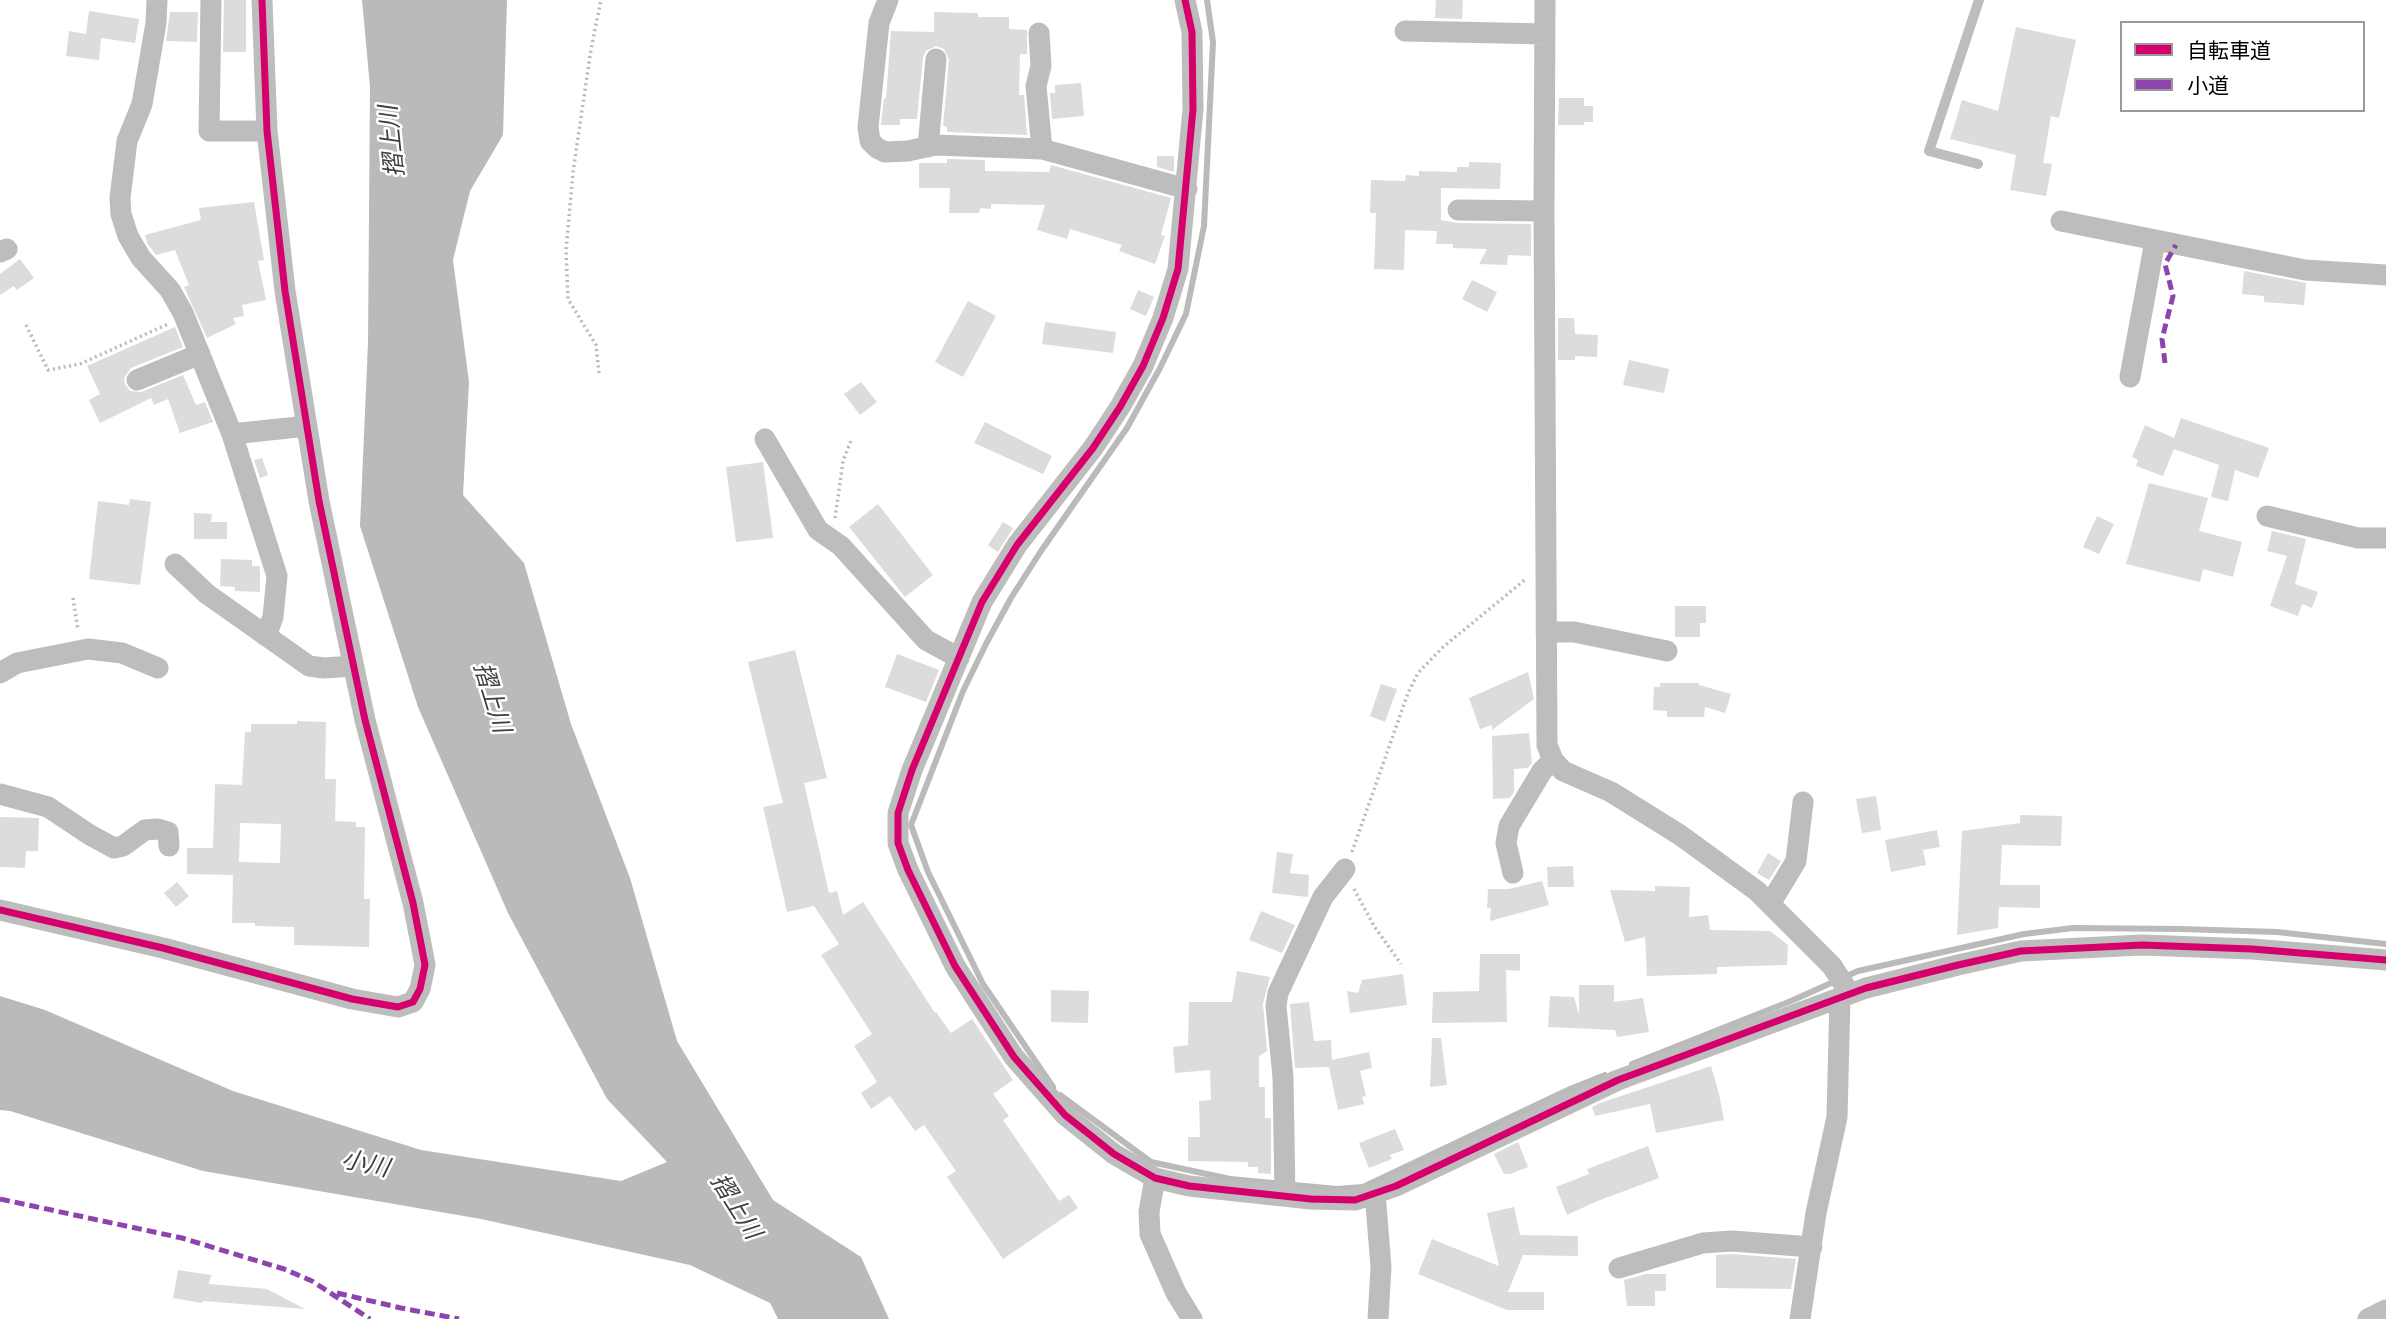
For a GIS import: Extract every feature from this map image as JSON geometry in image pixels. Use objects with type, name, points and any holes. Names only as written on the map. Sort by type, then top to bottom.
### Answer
[{"type":"street","points":[[158,0],[142,104],[127,141],[120,198],[121,214],[128,236],[141,258],[170,290],[185,317],[232,434],[277,576],[273,617],[266,636]]},
{"type":"street","points":[[211,0],[209,131],[267,131]]},
{"type":"street","points":[[0,911],[163,948],[352,999],[398,1007],[413,1002],[420,989],[425,965],[413,904],[377,770],[319,501],[285,291],[267,131],[262,0]]},
{"type":"street","points":[[888,0],[879,23],[868,135],[877,148],[885,152],[928,147],[1042,149],[1187,189]]},
{"type":"street","points":[[1185,0],[1192,32],[1187,189],[1178,269],[1163,318],[1143,366],[1120,407],[1093,448],[1017,545],[982,602],[912,770],[898,813],[898,843],[908,870],[956,966],[1014,1057],[1065,1115],[1114,1154],[1155,1178],[1189,1186],[1284,1189],[1355,1200],[1396,1186],[1618,1080],[1846,993],[2021,951],[2142,945],[2252,949],[2386,960]]},
{"type":"street","points":[[1545,0],[1547,745],[1553,760],[1563,771],[1611,792],[1680,835],[1757,891],[1832,966],[1846,993],[1837,1117],[1816,1213],[1800,1319]]},
{"type":"street","points":[[1405,31],[1545,34]]},
{"type":"street","points":[[1039,33],[1041,66],[1036,86],[1042,149]]},
{"type":"street","points":[[928,147],[936,59]]},
{"type":"street","points":[[1458,210],[1544,211]]},
{"type":"street","points":[[2061,221],[2305,270],[2386,275]]},
{"type":"street","points":[[2130,377],[2155,241]]},
{"type":"street","points":[[137,380],[200,354]]},
{"type":"street","points":[[232,434],[307,426]]},
{"type":"street","points":[[765,439],[818,530],[841,546],[926,640],[959,658]]},
{"type":"street","points":[[2267,516],[2358,538],[2386,538]]},
{"type":"street","points":[[175,564],[207,594],[309,666],[354,666]]},
{"type":"street","points":[[1546,632],[1573,632],[1667,651]]},
{"type":"street","points":[[0,673],[17,663],[80,650],[122,653],[158,668]]},
{"type":"street","points":[[1513,873],[1506,843],[1509,826],[1542,771],[1553,760]]},
{"type":"street","points":[[0,794],[48,807],[114,848],[123,846],[145,830],[158,829],[168,832],[169,846]]},
{"type":"street","points":[[1770,904],[1796,861],[1803,802]]},
{"type":"street","points":[[1284,1189],[1283,1077],[1276,1006],[1278,993],[1323,897],[1345,869]]},
{"type":"street","points":[[1155,1178],[1149,1212],[1150,1234],[1176,1293],[1192,1319]]},
{"type":"street","points":[[1375,1193],[1381,1267],[1378,1319]]},
{"type":"street","points":[[1619,1268],[1703,1242],[1732,1241],[1812,1247]]},
{"type":"street","points":[[2368,1319],[2386,1310]]},
{"type":"lane","points":[[1978,164],[1929,151],[1979,0]]},
{"type":"path","points":[[599,373],[596,345],[568,299],[566,251],[573,172],[601,0]]},
{"type":"path","points":[[26,325],[48,370],[79,364],[185,317]]},
{"type":"path","points":[[826,535],[835,518],[843,461],[852,438]]},
{"type":"path","points":[[1401,964],[1374,926],[1345,869],[1408,693],[1418,673],[1443,647],[1517,584],[1546,567]]},
{"type":"path","points":[[72,598],[80,650]]},
{"type":"water","points":[[362,0],[507,0],[503,135],[470,191],[453,260],[469,382],[463,495],[524,563],[571,724],[630,878],[677,1041],[773,1200],[861,1257],[889,1319],[778,1319],[770,1303],[690,1265],[481,1219],[203,1171],[0,1110],[0,996],[45,1010],[233,1091],[421,1150],[621,1181],[667,1162],[607,1099],[508,913],[418,707],[360,526],[368,343],[370,87]]},
{"type":"building","points":[[224,0],[246,0],[246,52],[223,52]]},
{"type":"building","points":[[1436,0],[1463,0],[1462,19],[1435,18]]},
{"type":"building","points":[[89,11],[139,19],[135,43],[101,38],[99,60],[66,56],[69,31],[86,34]]},
{"type":"building","points":[[170,12],[198,12],[197,42],[166,41]]},
{"type":"building","points":[[934,12],[1009,17],[1009,29],[1027,30],[1027,54],[1020,54],[1019,95],[1024,95],[1027,135],[947,132],[947,127],[943,126],[949,60],[944,49],[936,46],[926,51],[923,57],[917,119],[900,119],[900,125],[881,125],[886,98],[891,31],[934,32]]},
{"type":"building","points":[[2016,27],[2076,40],[2059,118],[2051,116],[2043,163],[2052,164],[2046,196],[2010,190],[2016,155],[1950,139],[1962,100],[1998,111]]},
{"type":"building","points":[[1081,83],[1084,116],[1052,119],[1050,93],[1055,93],[1055,85]]},
{"type":"building","points":[[1559,98],[1584,98],[1584,106],[1593,106],[1593,122],[1584,122],[1584,125],[1558,125]]},
{"type":"building","points":[[1157,156],[1174,156],[1174,172],[1157,167]]},
{"type":"building","points":[[947,159],[985,160],[985,171],[1049,172],[1051,165],[1171,198],[1161,235],[1165,236],[1155,264],[1119,251],[1122,245],[1070,229],[1067,239],[1037,230],[1045,205],[991,204],[991,209],[980,208],[979,213],[949,213],[950,188],[919,188],[919,163],[947,163]]},
{"type":"building","points":[[1469,162],[1501,163],[1500,189],[1441,188],[1441,220],[1458,223],[1531,224],[1531,256],[1508,255],[1507,265],[1479,264],[1487,249],[1453,248],[1453,244],[1436,244],[1437,231],[1405,230],[1404,270],[1374,269],[1376,213],[1370,213],[1371,180],[1405,181],[1406,175],[1419,176],[1419,171],[1457,172],[1457,167],[1469,167]]},
{"type":"building","points":[[254,202],[264,260],[258,261],[266,300],[242,305],[244,316],[233,318],[236,324],[207,338],[184,287],[189,285],[175,250],[156,255],[147,243],[145,235],[201,220],[199,208]]},
{"type":"building","points":[[20,259],[34,278],[17,290],[14,286],[0,295],[0,274]]},
{"type":"building","points":[[2244,271],[2306,283],[2304,305],[2264,302],[2264,296],[2242,294]]},
{"type":"building","points":[[1472,280],[1497,292],[1487,312],[1462,299]]},
{"type":"building","points":[[1138,290],[1154,297],[1146,316],[1130,309]]},
{"type":"building","points":[[968,301],[996,316],[963,377],[935,362]]},
{"type":"building","points":[[1558,318],[1574,318],[1575,334],[1598,335],[1597,357],[1575,356],[1575,360],[1558,360]]},
{"type":"building","points":[[1045,322],[1116,332],[1113,353],[1042,344]]},
{"type":"building","points":[[175,327],[183,347],[131,368],[124,378],[125,384],[130,391],[141,392],[183,375],[196,405],[205,402],[213,422],[180,433],[168,399],[154,405],[151,398],[100,423],[89,400],[100,394],[87,366]]},
{"type":"building","points":[[1629,360],[1669,369],[1664,393],[1623,385]]},
{"type":"building","points":[[861,382],[877,402],[860,415],[844,394]]},
{"type":"building","points":[[2181,418],[2269,448],[2258,478],[2235,470],[2228,501],[2211,497],[2219,465],[2174,449],[2163,476],[2136,466],[2138,460],[2132,457],[2145,425],[2174,438]]},
{"type":"building","points":[[985,422],[1052,456],[1043,474],[974,443]]},
{"type":"building","points":[[262,458],[268,475],[260,478],[254,460]]},
{"type":"building","points":[[763,462],[773,538],[736,542],[726,467]]},
{"type":"building","points":[[2149,483],[2208,498],[2199,531],[2242,542],[2233,577],[2203,569],[2200,582],[2126,564]]},
{"type":"building","points":[[130,499],[151,502],[140,585],[89,579],[98,501],[129,505]]},
{"type":"building","points":[[878,504],[933,575],[905,597],[849,527]]},
{"type":"building","points":[[194,513],[212,514],[211,522],[227,522],[227,539],[194,539]]},
{"type":"building","points":[[2097,516],[2114,524],[2099,554],[2083,547]]},
{"type":"building","points":[[1003,522],[1013,528],[998,552],[988,545]]},
{"type":"building","points":[[2272,531],[2306,539],[2295,584],[2318,592],[2312,608],[2302,604],[2298,616],[2270,606],[2287,556],[2267,551]]},
{"type":"building","points":[[221,559],[252,560],[252,566],[260,566],[260,592],[235,591],[235,587],[220,586]]},
{"type":"building","points":[[1675,606],[1706,606],[1706,623],[1700,623],[1700,637],[1675,637]]},
{"type":"building","points":[[795,650],[827,778],[804,783],[829,893],[837,891],[843,915],[863,902],[935,1013],[951,1033],[972,1019],[1013,1080],[993,1094],[1009,1116],[1003,1120],[1059,1201],[1069,1195],[1078,1208],[1003,1259],[947,1177],[956,1171],[924,1125],[915,1131],[890,1096],[871,1109],[861,1093],[877,1082],[854,1046],[872,1034],[821,955],[839,944],[814,906],[787,912],[763,807],[783,803],[748,662]]},
{"type":"building","points":[[897,654],[939,670],[926,702],[885,687]]},
{"type":"building","points":[[1528,672],[1534,699],[1492,730],[1492,725],[1480,729],[1469,698]]},
{"type":"building","points":[[1660,683],[1699,683],[1731,694],[1725,713],[1705,707],[1704,717],[1667,717],[1667,711],[1653,710],[1654,687],[1660,687]]},
{"type":"building","points":[[1381,684],[1397,689],[1385,722],[1370,716]]},
{"type":"building","points":[[297,721],[326,722],[325,779],[336,779],[335,821],[356,822],[356,827],[365,827],[364,899],[370,899],[369,947],[294,945],[294,927],[232,923],[233,875],[187,874],[187,848],[213,848],[215,784],[242,785],[245,732],[251,732],[251,724],[297,724]],"holes":[[[240,823],[281,824],[280,863],[239,862]]]},
{"type":"building","points":[[1529,733],[1532,763],[1528,768],[1514,769],[1514,792],[1510,798],[1493,799],[1492,736]]},
{"type":"building","points":[[1876,796],[1881,830],[1862,833],[1856,799]]},
{"type":"building","points":[[2020,815],[2062,816],[2061,846],[2002,845],[2000,885],[2040,885],[2040,908],[1999,907],[1998,928],[1957,935],[1962,831],[2020,823]]},
{"type":"building","points":[[0,817],[39,818],[38,851],[26,851],[25,868],[0,867]]},
{"type":"building","points":[[1937,830],[1940,847],[1923,850],[1926,865],[1891,872],[1885,840]]},
{"type":"building","points":[[1277,852],[1293,854],[1290,873],[1309,875],[1308,897],[1272,893]]},
{"type":"building","points":[[1768,853],[1781,861],[1769,880],[1757,873]]},
{"type":"building","points":[[1573,866],[1574,887],[1548,887],[1547,867]]},
{"type":"building","points":[[1542,881],[1549,905],[1490,921],[1491,908],[1487,908],[1488,889],[1509,889]]},
{"type":"building","points":[[177,882],[189,896],[176,907],[164,893]]},
{"type":"building","points":[[1655,886],[1690,887],[1689,917],[1708,915],[1710,930],[1770,931],[1788,945],[1787,965],[1717,967],[1717,974],[1647,976],[1645,937],[1625,942],[1610,890],[1655,891]]},
{"type":"building","points":[[1261,911],[1295,925],[1282,953],[1249,940]]},
{"type":"building","points":[[1480,954],[1520,954],[1520,971],[1506,970],[1507,1022],[1432,1023],[1433,992],[1479,991]]},
{"type":"building","points":[[1237,971],[1270,977],[1263,1004],[1267,1051],[1259,1056],[1259,1087],[1265,1087],[1265,1118],[1271,1118],[1271,1174],[1258,1173],[1258,1167],[1248,1167],[1248,1162],[1188,1161],[1188,1137],[1200,1137],[1199,1101],[1211,1100],[1210,1070],[1175,1073],[1173,1047],[1188,1045],[1189,1002],[1232,1002]]},
{"type":"building","points":[[1403,974],[1407,1005],[1350,1013],[1347,991],[1358,993],[1362,980]]},
{"type":"building","points":[[1579,985],[1614,985],[1614,1002],[1643,998],[1649,1032],[1617,1037],[1615,1030],[1548,1027],[1550,996],[1574,997],[1579,1015]]},
{"type":"building","points":[[1051,990],[1089,991],[1088,1023],[1051,1022]]},
{"type":"building","points":[[1309,1002],[1314,1041],[1331,1040],[1332,1060],[1369,1052],[1372,1068],[1360,1071],[1366,1096],[1362,1097],[1364,1104],[1338,1110],[1329,1067],[1295,1068],[1290,1004]]},
{"type":"building","points":[[1432,1038],[1441,1038],[1447,1085],[1430,1087]]},
{"type":"building","points":[[1711,1066],[1724,1120],[1656,1133],[1650,1104],[1595,1116],[1592,1107],[1600,1103]]},
{"type":"building","points":[[1395,1129],[1404,1150],[1390,1155],[1392,1159],[1369,1168],[1359,1143]]},
{"type":"building","points":[[1518,1142],[1528,1167],[1504,1174],[1494,1154]]},
{"type":"building","points":[[1648,1146],[1659,1178],[1567,1215],[1556,1187],[1589,1174],[1587,1169]]},
{"type":"building","points":[[1514,1207],[1520,1235],[1578,1236],[1578,1256],[1523,1255],[1508,1292],[1544,1292],[1544,1310],[1507,1310],[1418,1274],[1432,1239],[1499,1266],[1487,1213]]},
{"type":"building","points":[[1716,1255],[1796,1259],[1791,1289],[1716,1288]]},
{"type":"building","points":[[178,1270],[211,1275],[209,1284],[267,1289],[305,1309],[202,1303],[173,1298]]},
{"type":"building","points":[[1646,1274],[1666,1274],[1666,1291],[1655,1291],[1655,1306],[1627,1306],[1624,1280]]},
{"type":"waterway","points":[[1053,1087],[983,984],[928,872],[911,825],[963,691],[987,642],[1041,551],[1127,428],[1186,314],[1204,226],[1213,42],[1207,0]]},
{"type":"waterway","points":[[1632,1064],[1791,1001],[1858,971],[2024,934],[2073,928],[2181,929],[2277,932],[2386,944]]},
{"type":"waterway","points":[[1060,1095],[1151,1162],[1230,1179],[1337,1189],[1363,1187],[1605,1075]]},
{"type":"marked path","points":[[2165,363],[2162,339],[2173,296],[2165,264],[2176,245]]},
{"type":"marked path","points":[[0,1199],[182,1238],[284,1269],[312,1281],[370,1319]]},
{"type":"marked path","points":[[337,1293],[459,1319]]},
{"type":"cycle path","points":[[0,910],[163,948],[352,999],[398,1007],[413,1002],[420,989],[425,965],[421,944],[413,903],[365,720],[319,501],[285,291],[267,131],[262,0]]},
{"type":"cycle path","points":[[1185,0],[1192,32],[1193,109],[1178,269],[1163,318],[1143,366],[1120,407],[1093,448],[1017,545],[982,602],[912,770],[898,813],[898,843],[908,870],[955,966],[1014,1057],[1065,1115],[1114,1154],[1155,1178],[1189,1186],[1311,1199],[1355,1200],[1396,1186],[1618,1080],[1866,988],[1958,965],[2021,951],[2142,945],[2252,949],[2386,960]]},
{"type":"water label","name":"摺上川","points":[[393,141]]},
{"type":"water label","name":"摺上川","points":[[491,698]]},
{"type":"water label","name":"小川","points":[[365,1165]]},
{"type":"water label","name":"摺上川","points":[[735,1207]]}]
